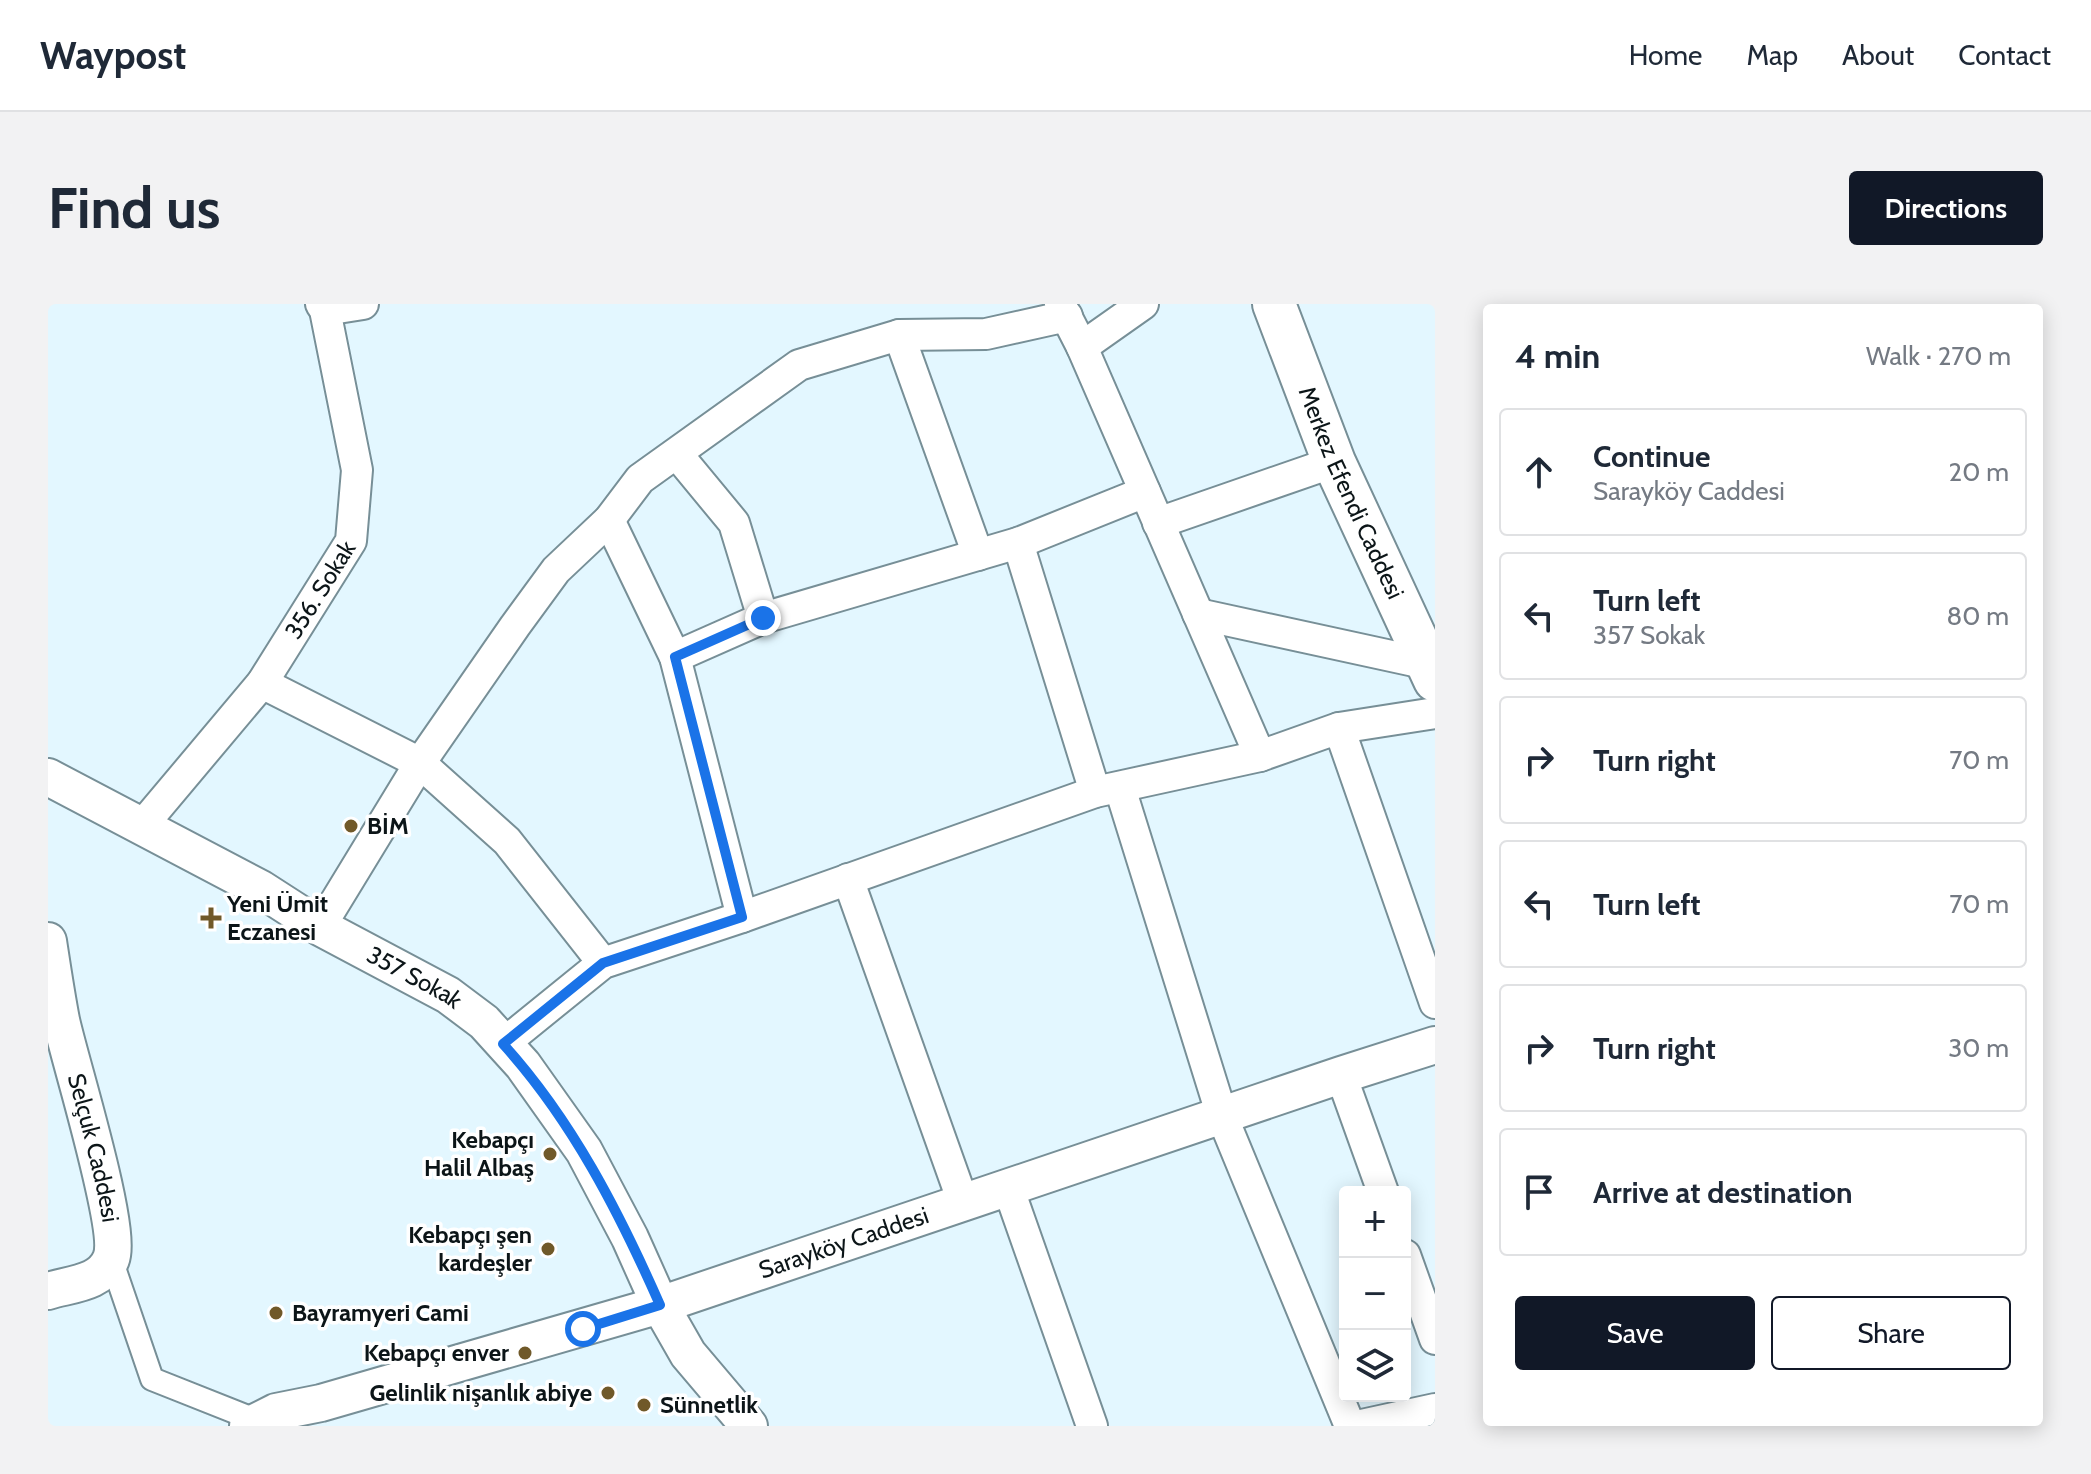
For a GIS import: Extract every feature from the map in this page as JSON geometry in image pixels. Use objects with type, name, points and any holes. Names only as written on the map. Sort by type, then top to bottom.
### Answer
[{"type":"main road","name":"Merkez Efendi Caddesi","points":[[1274,304],[1334,462],[1431,672]]},
{"type":"street","points":[[323,307],[363,304]]},
{"type":"street","points":[[1082,347],[1143,304]]},
{"type":"street","name":"356. Sokak","points":[[141,827],[262,683],[351,541],[357,470],[323,307]]},
{"type":"street","points":[[320,927],[420,763],[556,570],[609,520],[640,479],[799,365],[899,335],[986,334],[1064,310],[1260,756]]},
{"type":"street","points":[[899,335],[978,555]]},
{"type":"street","points":[[677,454],[734,523],[763,618]]},
{"type":"street","points":[[1158,523],[1334,462]]},
{"type":"street","points":[[675,657],[763,618],[1018,543],[1145,492]]},
{"type":"street","points":[[609,520],[675,657],[742,917]]},
{"type":"street","points":[[1018,543],[1222,1116],[1350,1426]]},
{"type":"street","points":[[1198,614],[1431,672]]},
{"type":"street","points":[[262,683],[420,763],[507,841],[603,963]]},
{"type":"street","points":[[503,1044],[603,963],[1107,790],[1260,756],[1339,728],[1435,713]]},
{"type":"street","points":[[1339,728],[1435,1003]]},
{"type":"street","name":"357 Sokak","points":[[48,777],[261,889],[320,927],[448,995],[484,1022],[523,1065],[584,1151],[630,1238],[660,1305],[688,1354],[749,1426]]},
{"type":"street","points":[[848,879],[963,1202]]},
{"type":"street","name":"Selçuk Caddesi","points":[[48,941],[61,1020],[114,1235],[111,1259]]},
{"type":"street","name":"Sarayköy Caddesi","points":[[253,1423],[276,1412],[336,1399],[660,1305],[1435,1045]]},
{"type":"street","points":[[1341,1075],[1381,1186]]},
{"type":"street","points":[[1008,1187],[1092,1426]]},
{"type":"street","points":[[1406,1258],[1435,1339]]},
{"type":"street","points":[[48,1291],[91,1280],[103,1272],[111,1259]]},
{"type":"street","points":[[111,1259],[152,1379],[253,1423]]},
{"type":"street","points":[[1357,1426],[1435,1409]]},
{"type":"place","name":"BİM","points":[[351,826]]},
{"type":"place","name":"Yeni Ümit Eczanesi","points":[[211,918]]},
{"type":"place","name":"Kebapçı Halil Albaş","points":[[550,1154]]},
{"type":"place","name":"Kebapçı şen kardeşler","points":[[548,1249]]},
{"type":"place","name":"Bayramyeri Cami","points":[[276,1313]]},
{"type":"place","name":"Kebapçı enver","points":[[525,1353]]},
{"type":"place","name":"Gelinlik nişanlık abiye","points":[[608,1393]]},
{"type":"place","name":"Sünnetlik","points":[[644,1405]]},
{"type":"route","points":[[583,1329],[660,1305],[630,1238],[584,1151],[523,1065],[503,1044],[603,963],[742,917],[675,657],[763,618]]}]
